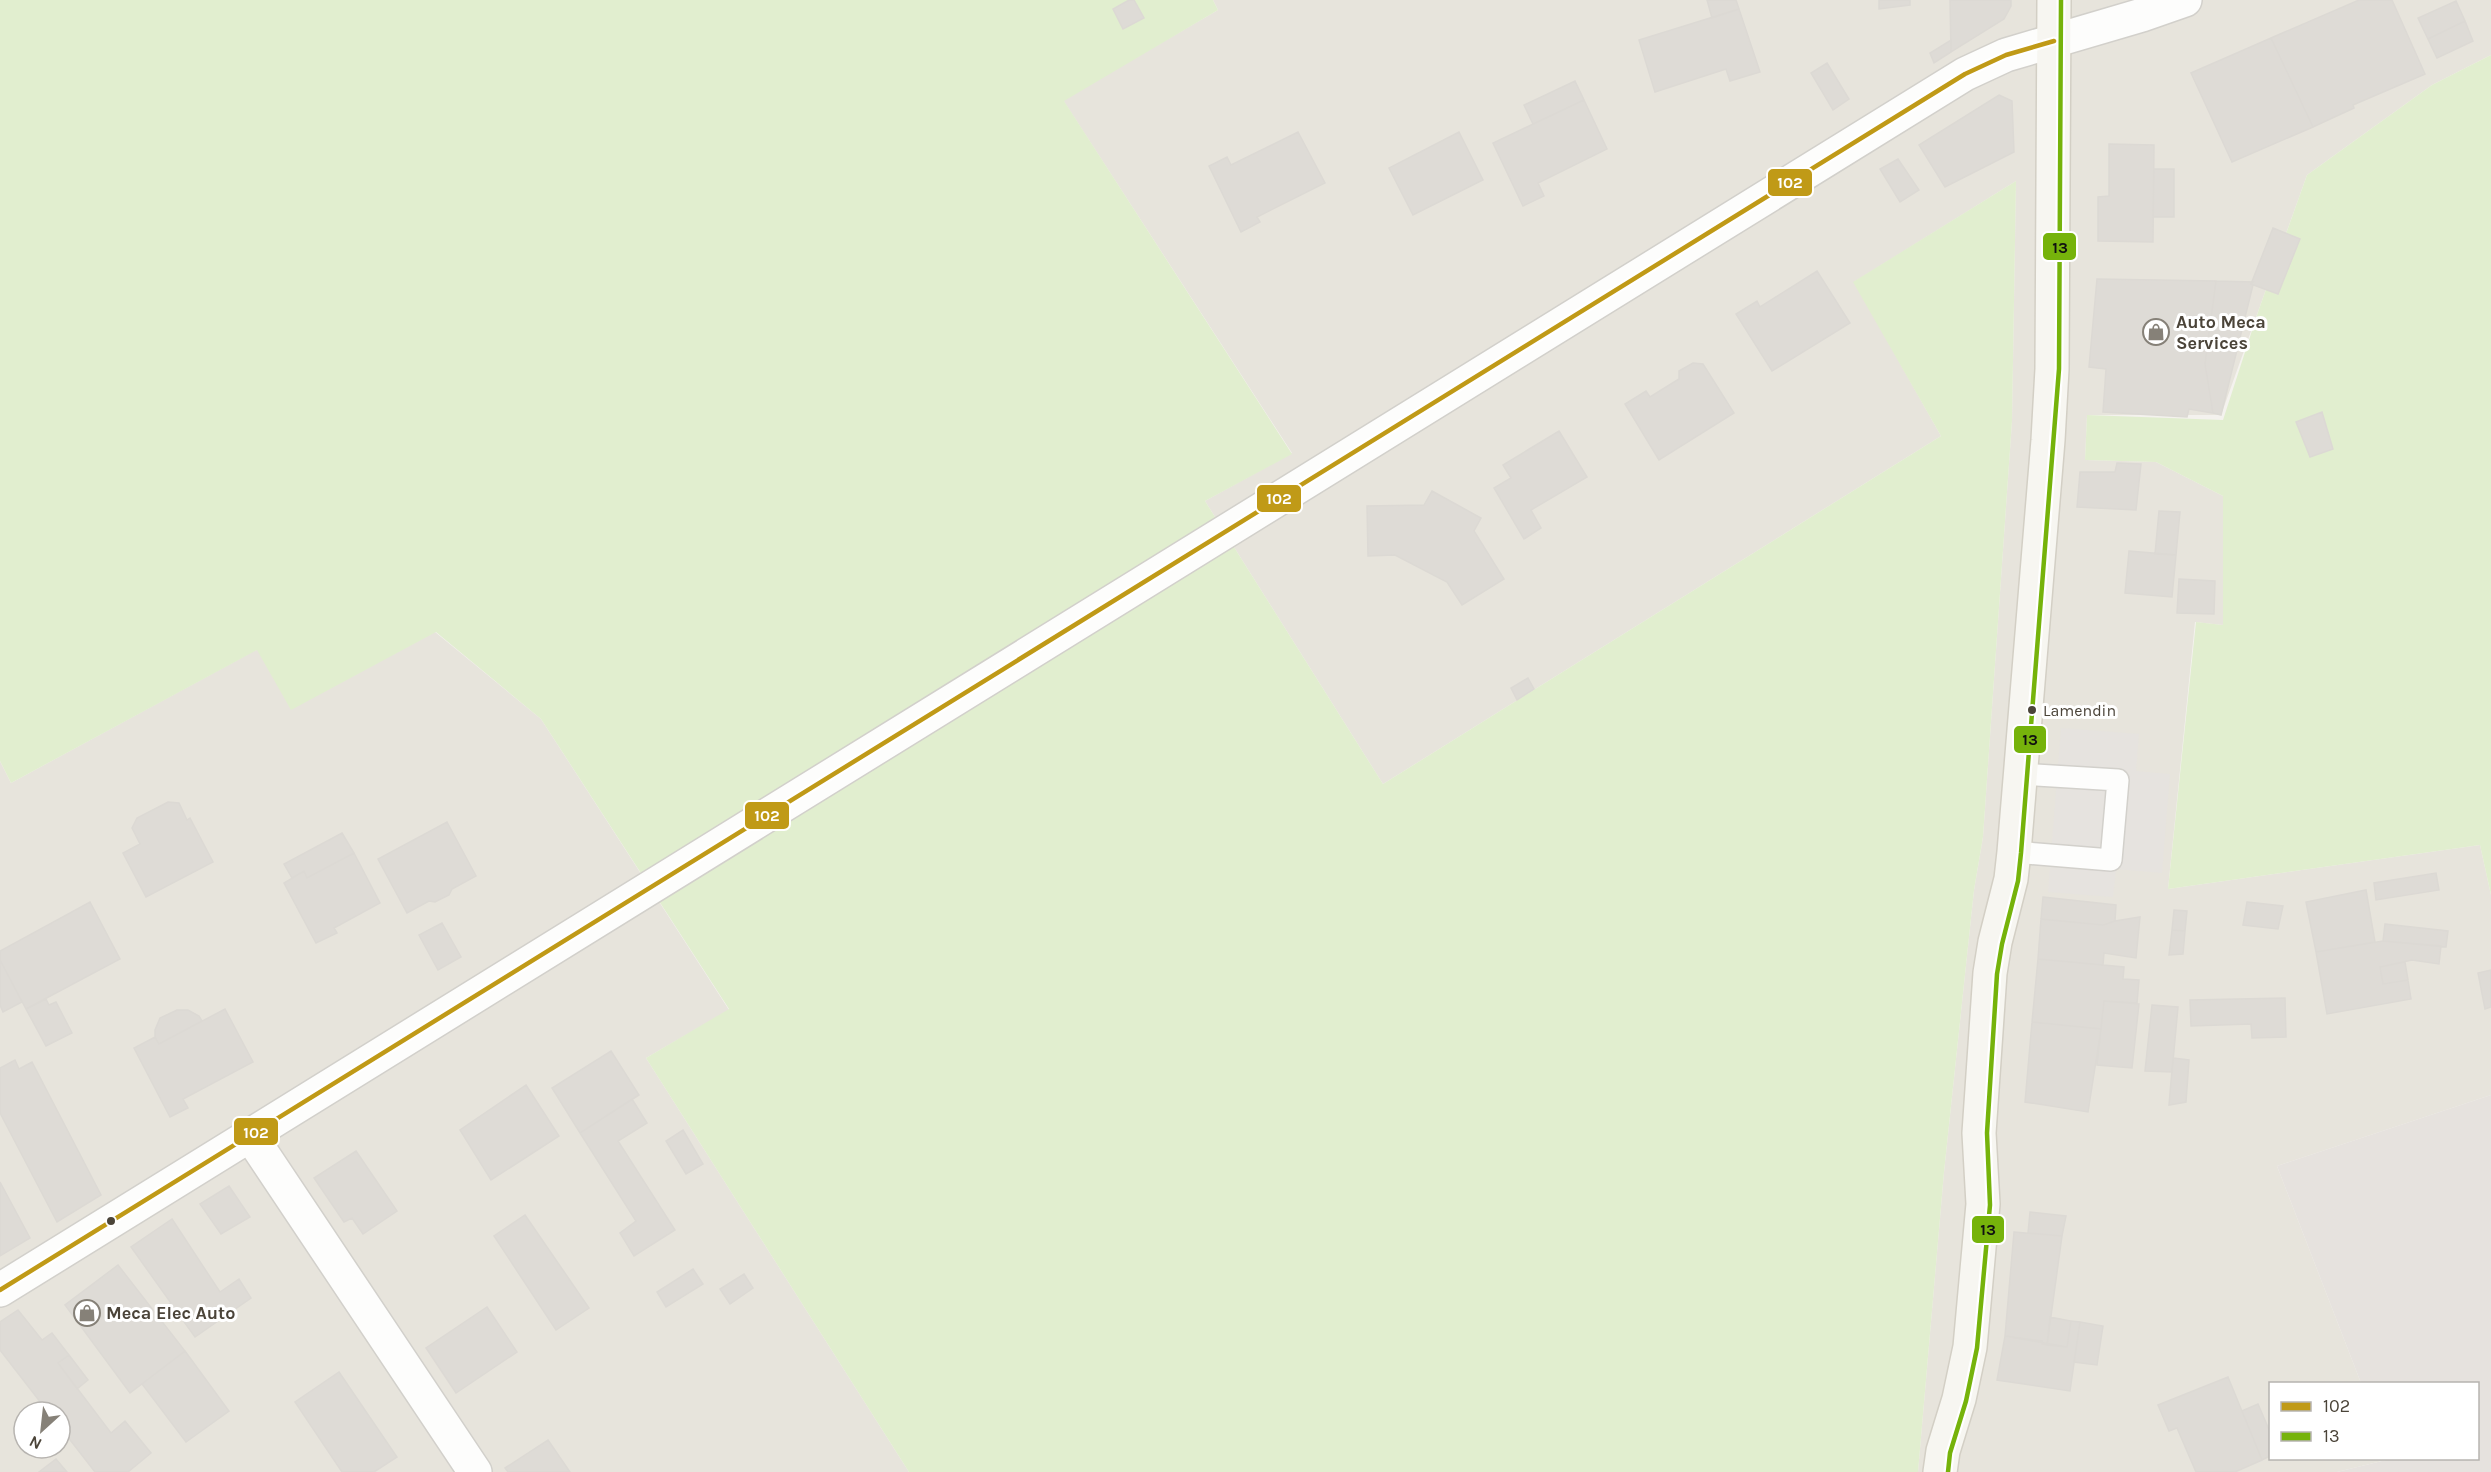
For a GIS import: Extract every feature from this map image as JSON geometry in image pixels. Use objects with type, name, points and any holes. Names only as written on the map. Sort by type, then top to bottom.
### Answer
[{"type":"street","points":[[1940,1472],[1970,1347],[1983,1204],[1979,1133],[1990,973],[2011,879],[2014,852],[2048,440],[2052,369],[2054,0]]},
{"type":"street","points":[[0,1290],[1965,74],[2006,55],[2185,0]]},
{"type":"street","points":[[250,1135],[475,1472]]},
{"type":"lane","points":[[2014,852],[2111,860],[2118,780],[2020,774]]},
{"type":"shaded area","points":[[1213,0],[2491,0],[2491,55],[2432,85],[2307,175],[2221,415],[2087,415],[2085,460],[2156,462],[2223,496],[2223,625],[2195,622],[2168,889],[2480,845],[2491,895],[2491,1095],[2277,1166],[2361,1382],[2269,1382],[2269,1460],[2386,1460],[2337,1472],[1918,1472],[1944,1172],[1974,890],[1983,837],[2012,421],[2016,181],[1854,282],[1941,436],[1383,784],[1205,501],[1292,453],[1063,100],[1218,10]]},
{"type":"shaded area","points":[[435,632],[541,719],[729,1010],[646,1058],[909,1472],[0,1472],[0,761],[11,783],[258,649],[291,709]]},
{"type":"shaded area","points":[[2061,728],[2139,734],[2136,771],[2170,774],[2162,873],[2116,869],[2113,897],[2048,892]]},
{"type":"shaded area","points":[[2491,1095],[2491,1472],[2337,1472],[2386,1460],[2479,1460],[2479,1382],[2361,1382],[2277,1166]]},
{"type":"green space","points":[[0,0],[1213,0],[1218,10],[1064,101],[1292,454],[1205,501],[1383,784],[1941,436],[1853,282],[2016,181],[2012,421],[1983,837],[1974,890],[1944,1172],[1918,1472],[909,1472],[646,1058],[729,1009],[541,719],[436,632],[291,710],[257,650],[11,783],[0,761]]},
{"type":"green space","points":[[2491,55],[2491,895],[2480,845],[2168,889],[2196,622],[2223,625],[2223,496],[2156,462],[2085,460],[2087,415],[2223,420],[2259,309],[2307,175],[2432,85]]},
{"type":"building","points":[[1129,0],[1134,0],[1144,18],[1123,29],[1113,9]]},
{"type":"building","points":[[1707,0],[1736,0],[1739,9],[1712,18]]},
{"type":"building","points":[[1879,0],[1910,0],[1910,5],[1879,9]]},
{"type":"building","points":[[1950,0],[2011,0],[2011,6],[2004,19],[1951,52]]},
{"type":"building","points":[[2359,0],[2392,0],[2425,74],[2353,105],[2354,108],[2313,127],[2271,38]]},
{"type":"building","points":[[2456,1],[2465,21],[2428,39],[2418,18]]},
{"type":"building","points":[[1739,9],[1760,72],[1730,81],[1726,69],[1655,92],[1639,40]]},
{"type":"building","points":[[2465,21],[2473,41],[2437,58],[2428,39]]},
{"type":"building","points":[[2271,38],[2313,127],[2232,162],[2191,73]]},
{"type":"building","points":[[1951,40],[1951,52],[1934,63],[1930,53]]},
{"type":"building","points":[[1827,63],[1849,99],[1833,110],[1811,73]]},
{"type":"building","points":[[1575,81],[1584,100],[1533,124],[1524,105]]},
{"type":"building","points":[[1999,95],[2012,101],[2014,152],[1945,187],[1919,145]]},
{"type":"building","points":[[1584,100],[1607,149],[1538,183],[1544,196],[1523,206],[1493,143]]},
{"type":"building","points":[[1298,132],[1325,183],[1257,217],[1260,222],[1241,232],[1209,166],[1227,157],[1231,165]]},
{"type":"building","points":[[1459,132],[1483,180],[1413,215],[1389,168]]},
{"type":"building","points":[[2109,144],[2154,145],[2153,242],[2098,241],[2098,197],[2109,196]]},
{"type":"building","points":[[1898,159],[1919,190],[1900,202],[1880,169]]},
{"type":"building","points":[[2154,169],[2174,169],[2174,217],[2153,217]]},
{"type":"building","points":[[2273,228],[2300,239],[2278,294],[2251,284]]},
{"type":"building","points":[[1817,271],[1850,323],[1772,371],[1736,314],[1757,301],[1760,307]]},
{"type":"building","points":[[2097,279],[2216,281],[2205,364],[2213,413],[2189,409],[2187,417],[2103,412],[2106,369],[2089,367]]},
{"type":"building","points":[[2216,281],[2253,282],[2221,415],[2213,413],[2205,364]]},
{"type":"building","points":[[1693,363],[1703,364],[1734,413],[1659,460],[1625,404],[1646,391],[1650,397],[1679,379],[1679,371]]},
{"type":"building","points":[[2322,412],[2333,449],[2310,457],[2296,422]]},
{"type":"building","points":[[1559,431],[1587,477],[1531,510],[1541,528],[1524,539],[1494,488],[1511,478],[1503,465]]},
{"type":"building","points":[[2117,463],[2141,464],[2136,510],[2077,507],[2080,472],[2115,472]]},
{"type":"building","points":[[1432,491],[1481,518],[1474,531],[1504,579],[1462,605],[1447,582],[1395,555],[1368,556],[1367,506],[1424,505]]},
{"type":"building","points":[[2159,511],[2180,512],[2176,555],[2155,554]]},
{"type":"building","points":[[2129,551],[2176,555],[2172,597],[2125,593]]},
{"type":"building","points":[[2179,579],[2215,581],[2214,614],[2177,613]]},
{"type":"building","points":[[1528,678],[1534,689],[1517,700],[1511,688]]},
{"type":"building","points":[[168,802],[179,803],[187,820],[190,818],[213,862],[146,897],[123,853],[140,844],[132,828],[137,818]]},
{"type":"building","points":[[447,822],[476,876],[452,889],[449,895],[435,902],[429,901],[407,913],[378,859]]},
{"type":"building","points":[[342,833],[354,853],[307,878],[304,871],[292,878],[284,864]]},
{"type":"building","points":[[354,853],[380,903],[334,928],[337,933],[316,943],[284,883],[304,871],[307,878]]},
{"type":"building","points":[[2436,873],[2439,890],[2376,900],[2374,883]]},
{"type":"building","points":[[2366,890],[2375,942],[2316,952],[2306,902]]},
{"type":"building","points":[[2043,897],[2116,905],[2115,921],[2103,925],[2041,919]]},
{"type":"building","points":[[90,902],[120,959],[26,1009],[0,960],[0,951]]},
{"type":"building","points":[[2247,902],[2283,906],[2278,929],[2243,925]]},
{"type":"building","points":[[2174,910],[2187,911],[2185,931],[2172,930]]},
{"type":"building","points":[[2140,917],[2136,958],[2104,953],[2103,965],[2038,959],[2041,919],[2103,925]]},
{"type":"building","points":[[442,923],[461,957],[438,970],[419,935]]},
{"type":"building","points":[[2385,924],[2448,931],[2446,947],[2383,941]]},
{"type":"building","points":[[2172,930],[2185,931],[2183,954],[2169,955]]},
{"type":"building","points":[[2383,941],[2441,946],[2439,964],[2412,960],[2380,967],[2383,984],[2408,980],[2411,999],[2327,1014],[2316,952]]},
{"type":"building","points":[[2038,959],[2124,967],[2123,979],[2139,980],[2137,1003],[2104,1001],[2101,1029],[2032,1022]]},
{"type":"building","points":[[0,960],[22,1002],[3,1012],[0,1005]]},
{"type":"building","points":[[2405,962],[2408,980],[2383,984],[2380,967]]},
{"type":"building","points":[[2491,970],[2491,1007],[2485,1009],[2478,973]]},
{"type":"building","points":[[2285,998],[2286,1037],[2252,1038],[2251,1024],[2191,1026],[2190,1000]]},
{"type":"building","points":[[46,999],[49,1005],[56,1002],[72,1033],[46,1046],[26,1009]]},
{"type":"building","points":[[2104,1001],[2139,1004],[2132,1068],[2097,1065]]},
{"type":"building","points":[[2152,1005],[2178,1007],[2172,1072],[2145,1071]]},
{"type":"building","points":[[225,1009],[253,1062],[183,1099],[188,1108],[170,1117],[134,1048],[155,1037],[159,1044]]},
{"type":"building","points":[[177,1010],[188,1010],[199,1016],[202,1021],[159,1044],[155,1037],[155,1030],[160,1018]]},
{"type":"building","points":[[2032,1022],[2101,1029],[2088,1112],[2025,1102]]},
{"type":"building","points":[[611,1051],[639,1095],[580,1133],[552,1088]]},
{"type":"building","points":[[2173,1058],[2189,1060],[2186,1102],[2169,1105]]},
{"type":"building","points":[[15,1060],[19,1069],[32,1062],[101,1195],[57,1222],[0,1113],[0,1068]]},
{"type":"building","points":[[526,1085],[559,1136],[491,1180],[460,1130]]},
{"type":"building","points":[[632,1099],[647,1123],[618,1141],[675,1230],[634,1256],[620,1233],[636,1221],[580,1133]]},
{"type":"building","points":[[683,1130],[703,1164],[686,1174],[666,1141]]},
{"type":"building","points":[[356,1151],[397,1211],[363,1234],[352,1218],[344,1222],[314,1178]]},
{"type":"building","points":[[0,1182],[30,1238],[0,1256]]},
{"type":"building","points":[[229,1186],[250,1217],[221,1234],[200,1204]]},
{"type":"building","points":[[2030,1212],[2066,1216],[2062,1236],[2028,1233]]},
{"type":"building","points":[[525,1215],[589,1308],[556,1330],[494,1236]]},
{"type":"building","points":[[172,1219],[220,1292],[239,1279],[251,1298],[195,1337],[177,1312],[172,1316],[165,1307],[171,1303],[131,1247]]},
{"type":"building","points":[[2014,1232],[2062,1236],[2047,1345],[2042,1344],[2042,1341],[2005,1336]]},
{"type":"building","points":[[118,1265],[185,1351],[130,1393],[65,1305]]},
{"type":"building","points":[[693,1269],[703,1284],[666,1307],[657,1292]]},
{"type":"building","points":[[744,1274],[753,1288],[730,1304],[720,1289]]},
{"type":"building","points":[[487,1307],[517,1352],[456,1393],[426,1348]]},
{"type":"building","points":[[18,1310],[42,1340],[52,1333],[69,1355],[58,1363],[111,1433],[125,1421],[151,1453],[128,1472],[95,1472],[72,1442],[72,1400],[39,1400],[0,1350],[0,1322]]},
{"type":"building","points":[[2050,1317],[2071,1321],[2067,1347],[2047,1345]]},
{"type":"building","points":[[2071,1321],[2080,1322],[2070,1391],[1997,1380],[2005,1336],[2067,1347]]},
{"type":"building","points":[[2080,1322],[2103,1326],[2097,1365],[2074,1362]]},
{"type":"building","points":[[185,1351],[229,1411],[186,1442],[142,1384]]},
{"type":"building","points":[[69,1355],[88,1380],[77,1389],[58,1363]]},
{"type":"building","points":[[339,1372],[397,1457],[374,1472],[342,1472],[295,1402]]},
{"type":"building","points":[[2228,1377],[2262,1460],[2235,1472],[2196,1472],[2177,1428],[2169,1431],[2158,1405]]},
{"type":"building","points":[[2258,1404],[2269,1430],[2269,1456],[2262,1460],[2242,1411]]},
{"type":"building","points":[[548,1440],[570,1472],[508,1472],[505,1468]]},
{"type":"building","points":[[57,1460],[67,1472],[39,1472]]},
{"type":"transit line","name":"13","points":[[1948,1472],[1950,1453],[1966,1401],[1977,1348],[1990,1205],[1987,1133],[1997,974],[2018,881],[2021,853],[2059,369],[2061,0]]},
{"type":"transit line","name":"102","points":[[0,1290],[1965,74],[2006,55],[2054,41]]},
{"type":"place","name":"Auto Meca Services","points":[[2156,332]]},
{"type":"place","name":"Lamendin","points":[[2032,710]]},
{"type":"place","name":"Meca Elec Auto","points":[[87,1313]]}]
